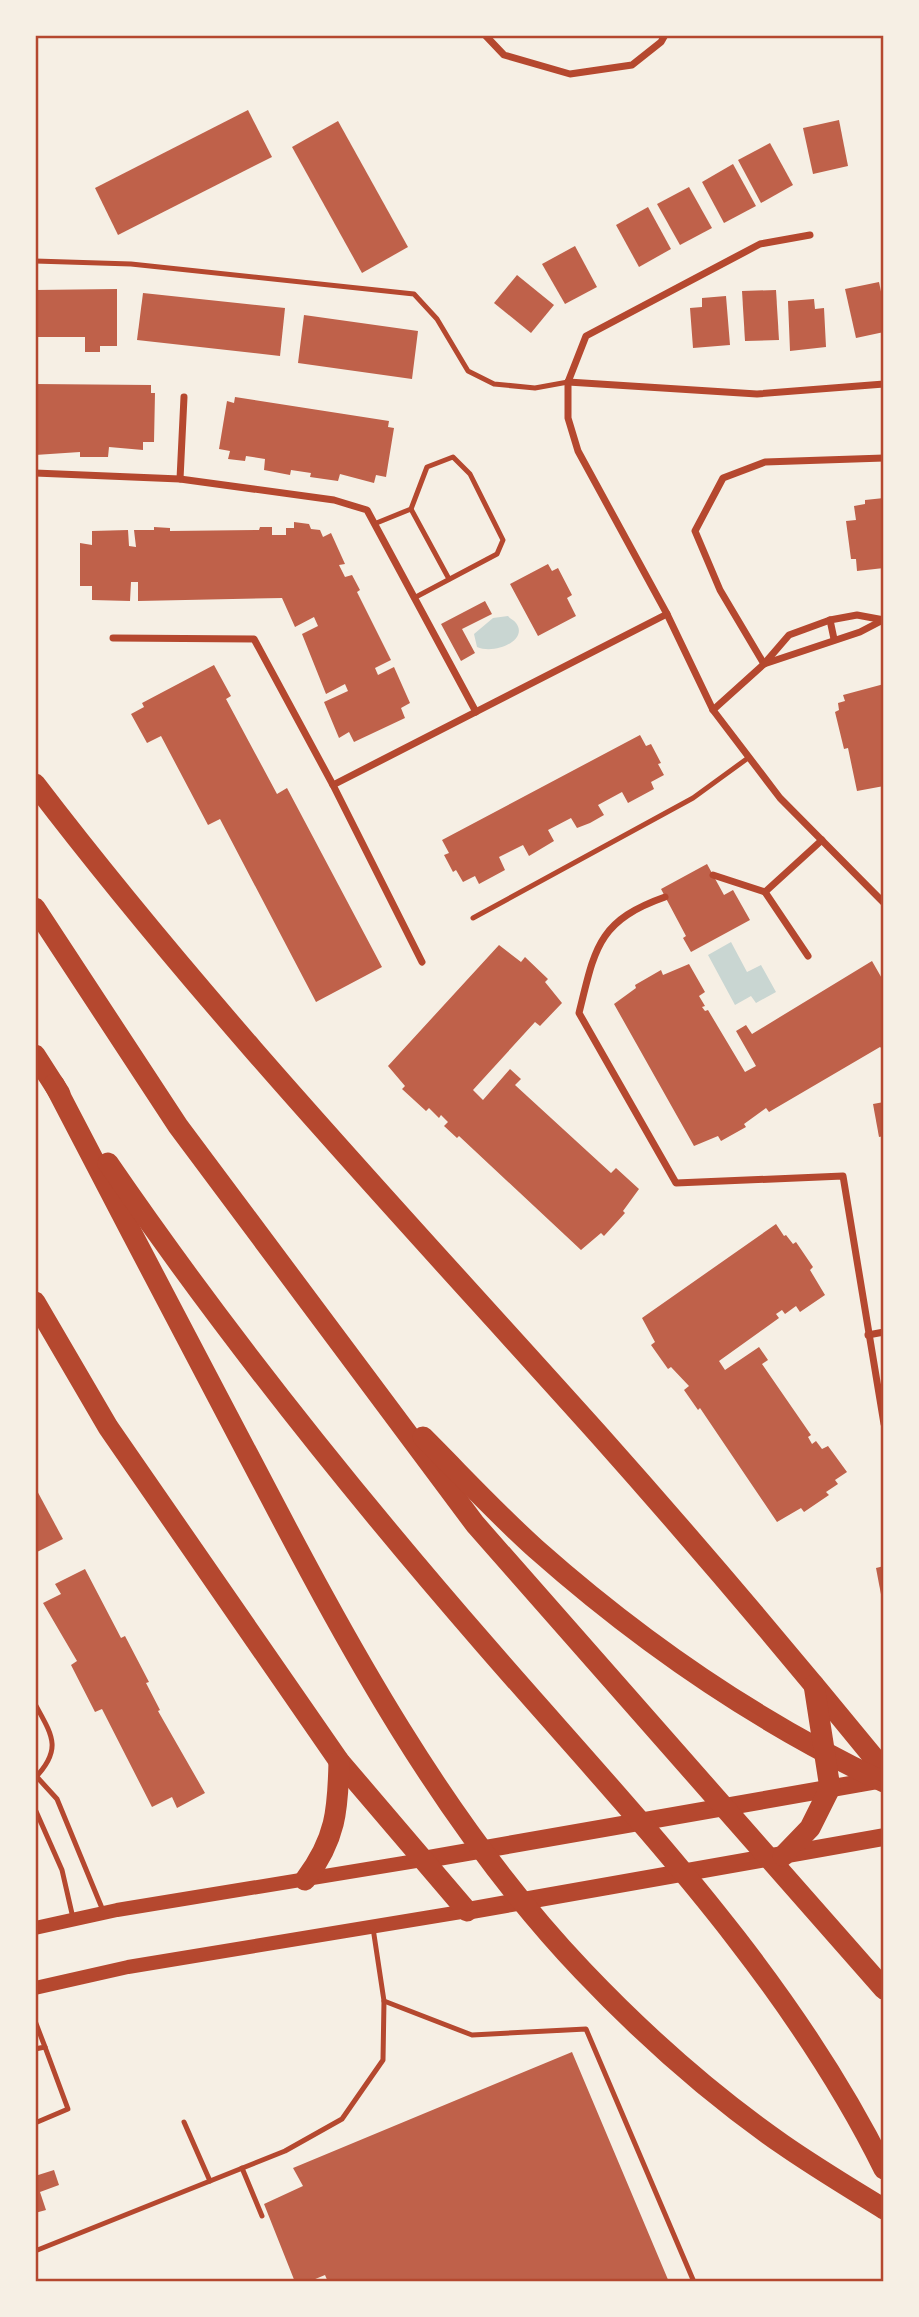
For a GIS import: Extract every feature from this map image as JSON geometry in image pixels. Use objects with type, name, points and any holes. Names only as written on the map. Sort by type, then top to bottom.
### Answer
[{"type":"highway","points":[[35,784],[145,924],[251,1048],[604,1441],[813,1683],[884,1770]]},
{"type":"highway","points":[[35,908],[178,1126],[475,1524],[633,1708],[884,1989]]},
{"type":"highway","points":[[35,1055],[160,1238],[272,1388],[432,1584],[663,1848],[760,1970],[836,2083],[884,2169]]},
{"type":"highway","points":[[54,1084],[286,1528],[425,1769],[499,1873],[574,1961],[677,2062],[781,2144],[884,2209]]},
{"type":"highway","points":[[35,1302],[108,1427],[339,1761],[467,1911]]},
{"type":"highway","points":[[365,1378],[537,1550],[621,1619],[757,1715],[884,1780]]},
{"type":"highway","points":[[783,1856],[810,1828],[830,1788],[813,1683]]},
{"type":"highway","points":[[305,1880],[322,1858],[334,1830],[339,1761]]},
{"type":"main road","points":[[35,1928],[104,1913],[884,1780]]},
{"type":"main road","points":[[35,1988],[128,1967],[467,1911],[884,1837]]},
{"type":"street","points":[[488,36],[504,55],[570,74],[632,65],[661,42],[665,35]]},
{"type":"street","points":[[810,235],[760,244],[586,336],[568,382],[568,418],[578,451],[667,614],[713,710],[780,798],[884,903]]},
{"type":"street","points":[[568,382],[757,394],[884,384]]},
{"type":"street","points":[[180,479],[184,397]]},
{"type":"street","points":[[764,664],[720,590],[695,531],[723,478],[765,462],[884,458]]},
{"type":"street","points":[[35,473],[180,479],[334,500],[367,510],[476,712]]},
{"type":"street","points":[[333,785],[667,614]]},
{"type":"street","points":[[713,710],[764,664],[789,635],[830,620],[857,615],[884,620],[764,664]]},
{"type":"street","points":[[830,620],[834,639]]},
{"type":"street","points":[[113,638],[254,639],[333,785],[422,962]]},
{"type":"street","points":[[765,892],[822,840]]},
{"type":"street","points":[[713,875],[765,892],[807,956]]},
{"type":"street","points":[[665,897],[634,908],[611,927],[596,949],[579,1013],[676,1183],[842,1176],[884,1424]]},
{"type":"street","points":[[868,1335],[884,1332]]},
{"type":"lane","points":[[35,261],[131,264],[414,294],[437,319],[468,371],[494,384],[535,388],[568,382]]},
{"type":"lane","points":[[374,524],[411,509],[427,467],[453,457],[470,474],[503,540],[502,548],[497,554],[414,598]]},
{"type":"lane","points":[[411,509],[449,579]]},
{"type":"lane","points":[[473,918],[693,798],[748,758]]},
{"type":"lane","points":[[35,1704],[53,1737],[51,1757],[36,1777],[57,1799],[104,1913]]},
{"type":"lane","points":[[35,1809],[62,1870],[74,1919]]},
{"type":"lane","points":[[35,2251],[285,2151],[342,2119],[383,2060],[384,2001],[373,1927]]},
{"type":"lane","points":[[384,2001],[472,2035],[586,2029],[694,2282]]},
{"type":"lane","points":[[35,2021],[68,2109],[35,2123]]},
{"type":"lane","points":[[35,2049],[45,2047]]},
{"type":"lane","points":[[184,2122],[210,2181]]},
{"type":"lane","points":[[242,2168],[262,2216]]},
{"type":"shaded area","points":[[508,616],[519,629],[514,640],[493,649],[477,647],[474,634],[493,618]]},
{"type":"shaded area","points":[[731,942],[747,972],[761,965],[776,992],[756,1003],[751,996],[735,1005],[708,955]]},
{"type":"building","points":[[248,110],[272,157],[118,235],[95,188]]},
{"type":"building","points":[[839,120],[848,166],[813,174],[803,128]]},
{"type":"building","points":[[338,121],[408,247],[362,273],[292,147]]},
{"type":"building","points":[[770,143],[793,185],[761,203],[738,160]]},
{"type":"building","points":[[733,164],[756,206],[724,223],[702,182]]},
{"type":"building","points":[[689,187],[712,228],[680,245],[657,204]]},
{"type":"building","points":[[648,207],[671,249],[639,267],[616,225]]},
{"type":"building","points":[[575,246],[597,287],[565,304],[542,264]]},
{"type":"building","points":[[517,275],[554,305],[531,333],[494,303]]},
{"type":"building","points":[[879,282],[884,306],[884,332],[856,338],[845,289]]},
{"type":"building","points":[[117,289],[117,346],[100,346],[100,352],[85,352],[85,337],[35,337],[35,290]]},
{"type":"building","points":[[776,290],[779,340],[745,341],[742,291]]},
{"type":"building","points":[[143,293],[285,308],[280,356],[137,340]]},
{"type":"building","points":[[726,296],[730,345],[693,348],[690,308],[702,307],[702,298]]},
{"type":"building","points":[[814,299],[815,309],[824,308],[826,347],[790,351],[788,301]]},
{"type":"building","points":[[304,315],[418,331],[412,379],[298,363]]},
{"type":"building","points":[[35,384],[151,385],[151,393],[155,393],[154,442],[143,442],[143,450],[109,447],[108,457],[80,457],[80,452],[35,455]]},
{"type":"building","points":[[235,397],[389,421],[388,427],[394,428],[386,477],[376,475],[374,483],[340,474],[338,481],[310,477],[311,473],[291,470],[290,475],[264,470],[265,459],[246,456],[245,461],[228,459],[230,451],[219,449],[227,401],[234,403]]},
{"type":"building","points":[[884,498],[884,568],[857,571],[856,559],[851,559],[846,521],[856,520],[854,506],[865,504],[865,500]]},
{"type":"building","points":[[294,522],[309,524],[311,529],[320,530],[323,537],[331,533],[345,564],[339,565],[345,577],[352,575],[360,590],[357,592],[391,660],[375,668],[378,675],[394,667],[410,703],[401,708],[405,718],[354,742],[349,732],[339,738],[324,702],[348,691],[345,684],[326,694],[302,634],[318,626],[314,617],[295,627],[282,598],[138,601],[138,582],[131,582],[130,601],[92,600],[92,586],[80,586],[80,543],[92,545],[92,531],[128,530],[129,546],[136,547],[134,530],[154,530],[154,527],[170,528],[170,531],[259,530],[260,527],[272,527],[272,535],[286,535],[286,528],[294,528]]},
{"type":"building","points":[[548,564],[552,571],[558,568],[572,595],[567,598],[576,616],[538,636],[510,584]]},
{"type":"building","points":[[485,601],[492,614],[462,629],[475,653],[461,661],[441,624]]},
{"type":"building","points":[[214,665],[231,696],[226,699],[277,794],[287,788],[382,967],[316,1002],[220,819],[208,825],[161,736],[147,743],[131,714],[144,707],[142,703]]},
{"type":"building","points":[[884,684],[884,786],[857,791],[848,748],[844,749],[835,712],[839,710],[838,703],[845,701],[843,695]]},
{"type":"building","points":[[640,735],[646,746],[651,744],[661,763],[658,764],[664,775],[651,782],[654,789],[628,803],[622,792],[598,805],[604,815],[590,823],[577,828],[571,818],[548,830],[554,841],[529,856],[523,845],[499,857],[505,870],[479,884],[475,876],[463,882],[456,870],[453,872],[444,855],[449,853],[442,840]]},
{"type":"building","points":[[707,864],[724,895],[733,890],[750,920],[691,952],[683,938],[686,936],[661,889]]},
{"type":"building","points":[[499,945],[521,962],[525,957],[548,979],[545,982],[562,1003],[540,1026],[535,1022],[473,1090],[483,1100],[510,1069],[521,1079],[515,1085],[611,1173],[616,1168],[639,1189],[623,1211],[625,1213],[604,1236],[601,1233],[581,1250],[459,1136],[457,1138],[444,1126],[448,1122],[441,1115],[439,1118],[429,1108],[426,1111],[402,1089],[405,1086],[388,1066]]},
{"type":"building","points":[[872,961],[884,982],[884,1050],[880,1047],[769,1112],[766,1108],[744,1124],[746,1127],[721,1141],[718,1136],[694,1146],[614,1004],[636,988],[635,985],[661,970],[663,975],[689,964],[705,992],[699,996],[705,1006],[702,1007],[705,1011],[708,1010],[745,1072],[756,1066],[736,1031],[746,1025],[752,1034]]},
{"type":"building","points":[[884,1102],[884,1136],[879,1137],[873,1104]]},
{"type":"building","points":[[776,1224],[784,1236],[793,1244],[796,1242],[813,1267],[810,1270],[825,1295],[800,1312],[796,1306],[785,1314],[782,1310],[776,1314],[779,1318],[719,1361],[725,1370],[759,1347],[768,1360],[762,1364],[811,1435],[808,1437],[812,1444],[816,1441],[822,1449],[828,1446],[847,1472],[835,1480],[838,1484],[826,1492],[829,1495],[804,1512],[801,1508],[777,1522],[700,1408],[698,1410],[684,1390],[689,1386],[671,1367],[668,1369],[651,1345],[655,1342],[642,1318]]},
{"type":"building","points":[[35,1487],[63,1539],[35,1553]]},
{"type":"building","points":[[884,1566],[884,1605],[883,1605],[876,1568]]},
{"type":"building","points":[[85,1569],[121,1638],[125,1636],[149,1682],[146,1683],[160,1710],[158,1711],[205,1793],[177,1808],[172,1797],[152,1807],[102,1709],[95,1712],[71,1665],[77,1661],[43,1603],[61,1594],[55,1584]]},
{"type":"building","points":[[572,2052],[669,2282],[328,2282],[325,2275],[308,2282],[295,2282],[264,2204],[303,2186],[293,2168]]},
{"type":"building","points":[[54,2170],[59,2185],[40,2192],[46,2210],[35,2213],[35,2176]]}]
